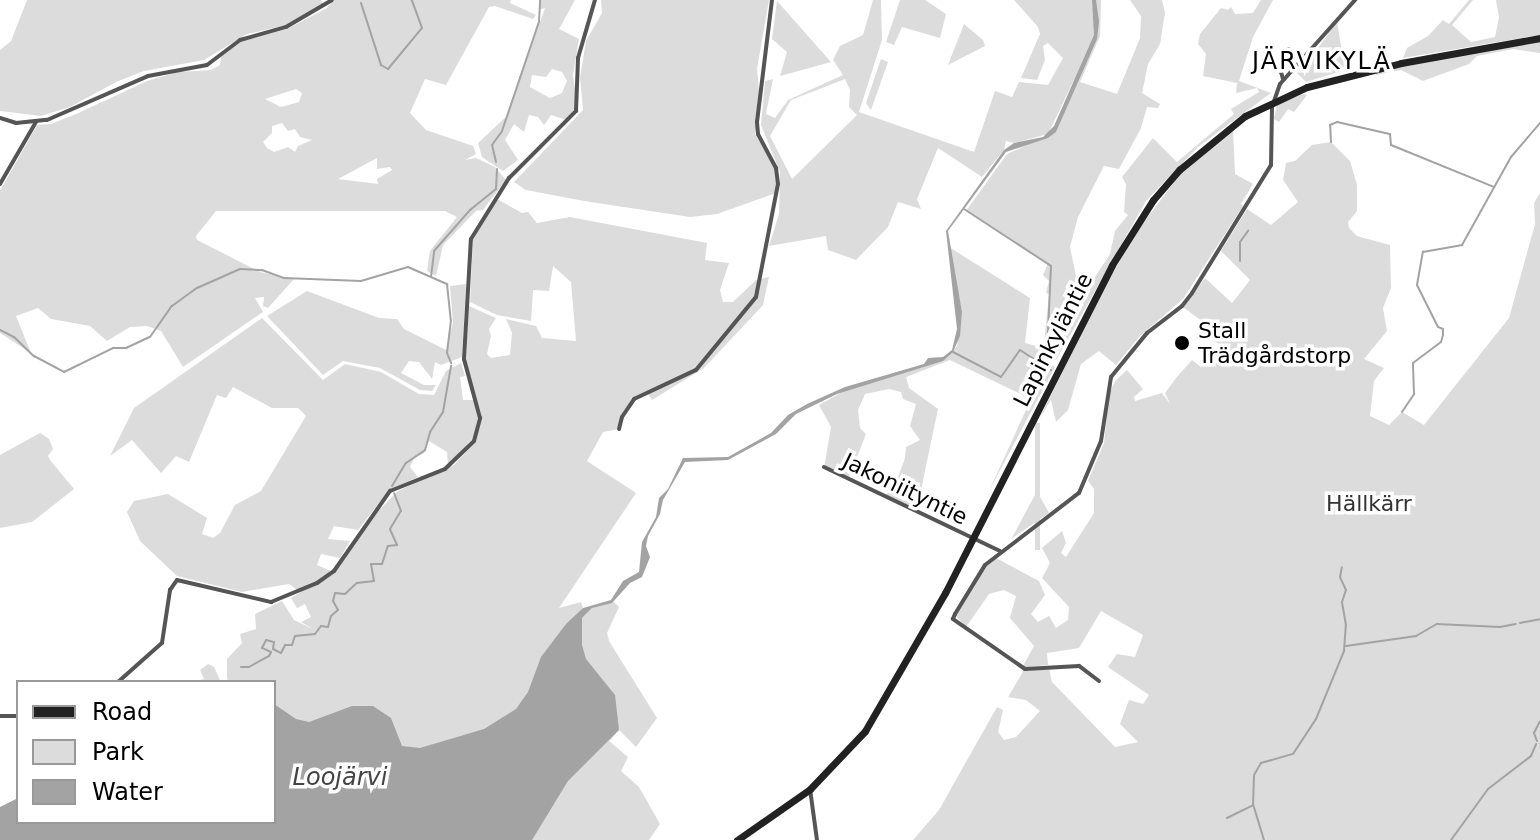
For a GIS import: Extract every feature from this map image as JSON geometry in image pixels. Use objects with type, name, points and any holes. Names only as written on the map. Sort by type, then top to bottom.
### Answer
[{"type":"main road","name":"Lapinkyläntie","points":[[737,840],[810,789],[857,742],[879,710],[972,540],[1100,286],[1138,222],[1195,155],[1237,121],[1273,101],[1369,70],[1540,38]]},
{"type":"street","points":[[0,118],[16,123],[36,122],[80,109],[148,76],[207,65],[240,40],[292,25],[332,0]]},
{"type":"street","points":[[120,680],[162,643],[170,590],[177,580],[271,602],[317,583],[334,571],[390,491],[445,469],[474,441],[480,418],[464,359],[471,239],[509,178],[576,111],[578,58],[595,0]]},
{"type":"street","points":[[619,429],[622,417],[636,398],[696,370],[756,297],[778,184],[776,168],[757,129],[762,99],[760,72],[772,0]]},
{"type":"street","points":[[1099,681],[1079,666],[1025,669],[953,619],[977,574],[1000,551],[1079,493],[1101,441],[1111,377],[1147,333],[1186,301],[1268,172],[1273,157],[1273,101],[1283,79],[1355,0]]},
{"type":"street","points":[[1283,79],[1281,72],[1289,49]]},
{"type":"street","points":[[0,184],[36,122]]},
{"type":"street","name":"Jakoniityntie","points":[[824,467],[1000,551]]},
{"type":"street","points":[[810,789],[817,840]]},
{"type":"green space","points":[[27,0],[321,0],[324,5],[286,25],[247,34],[204,60],[144,71],[70,107],[41,116],[0,111],[0,50],[11,41]]},
{"type":"green space","points":[[334,0],[511,0],[510,3],[536,15],[533,19],[495,6],[489,7],[446,85],[425,79],[410,113],[426,130],[473,146],[476,154],[465,160],[476,158],[495,167],[506,180],[483,210],[476,211],[443,245],[436,276],[427,271],[430,251],[457,217],[445,211],[216,211],[196,236],[197,240],[260,272],[294,279],[268,308],[263,306],[264,297],[255,298],[263,312],[183,367],[161,331],[147,326],[130,327],[107,341],[90,326],[51,319],[38,308],[16,316],[31,353],[0,333],[0,191],[37,125],[51,124],[74,115],[147,81],[178,72],[211,70],[220,65],[221,57],[241,41],[287,29],[327,8]],"holes":[[[296,89],[302,93],[299,102],[281,107],[265,99]],[[282,123],[288,131],[295,129],[300,137],[312,140],[298,146],[295,152],[288,147],[274,152],[263,142],[272,133],[272,126]],[[377,158],[377,169],[390,167],[392,170],[377,179],[378,184],[338,179]]]},
{"type":"green space","points":[[539,0],[575,0],[559,29],[579,39],[573,75],[577,105],[567,120],[551,115],[544,125],[538,117],[529,115],[524,132],[514,124],[505,140],[518,160],[503,171],[482,157],[478,143],[507,116],[545,8],[539,10]],"holes":[[[552,69],[562,72],[567,81],[562,93],[550,98],[530,87],[532,75],[546,77]]]},
{"type":"green space","points":[[601,0],[769,0],[757,69],[760,99],[755,134],[776,170],[776,193],[717,214],[690,217],[526,190],[514,182],[583,110],[580,78],[586,41],[602,13]]},
{"type":"green space","points":[[873,0],[881,0],[882,40],[859,112],[974,152],[995,91],[1012,97],[1019,82],[1048,85],[1063,58],[1048,43],[1043,46],[1045,60],[1037,80],[1021,78],[1040,34],[1038,27],[1014,0],[1101,0],[1100,36],[1080,82],[1117,94],[1140,38],[1141,16],[1130,0],[1162,0],[1165,13],[1160,44],[1148,64],[1142,93],[1160,104],[1158,108],[1147,107],[1141,128],[1119,169],[1104,166],[1078,217],[1070,247],[1076,276],[1084,282],[1093,280],[1110,254],[1115,231],[1128,215],[1124,212],[1126,184],[1122,177],[1153,138],[1177,162],[1234,114],[1231,109],[1259,92],[1257,88],[1236,93],[1237,83],[1203,76],[1206,54],[1198,44],[1200,34],[1221,8],[1228,10],[1231,7],[1235,14],[1253,13],[1261,0],[1273,0],[1253,37],[1239,81],[1271,93],[1198,147],[1146,201],[1056,360],[1043,354],[1049,281],[1043,275],[1048,263],[966,211],[1007,154],[1056,132],[1077,82],[1074,80],[1048,134],[1014,143],[1006,141],[1004,150],[982,177],[938,148],[917,199],[921,209],[898,202],[888,227],[856,260],[828,250],[826,236],[769,246],[779,214],[780,172],[761,125],[765,81],[773,79],[766,114],[775,118],[788,100],[843,75],[833,60],[840,46],[863,35]],"holes":[[[845,79],[850,90],[849,107],[857,115],[792,179],[770,136],[791,100]]]},
{"type":"green space","points":[[900,0],[925,0],[946,14],[940,38],[902,27],[894,45],[886,42]]},
{"type":"green space","points":[[1469,0],[1473,0],[1452,25],[1471,42],[1495,37],[1499,17],[1496,0],[1540,0],[1540,35],[1403,58],[1407,48],[1428,36],[1443,20],[1449,24]]},
{"type":"green space","points":[[777,1],[831,62],[780,76],[787,52],[772,39]]},
{"type":"green space","points":[[1337,22],[1345,70],[1306,82],[1295,71],[1312,56]]},
{"type":"green space","points":[[964,24],[983,40],[985,46],[948,65]]},
{"type":"green space","points":[[1540,41],[1540,53],[1513,49],[1477,56],[1469,64],[1423,81],[1401,70],[1376,75],[1376,71]]},
{"type":"green space","points":[[881,59],[888,62],[871,110],[866,103]]},
{"type":"green space","points":[[1307,95],[1294,112],[1288,109],[1279,122],[1274,119],[1277,104]]},
{"type":"green space","points":[[1233,129],[1235,174],[1253,184],[1241,204],[1243,206],[1183,299],[1140,336],[1116,365],[1099,351],[1081,364],[1068,410],[1056,422],[1051,400],[1039,419],[1105,286],[1140,227],[1179,176]]},
{"type":"green space","name":"Hällkärr","points":[[1331,142],[1350,161],[1357,185],[1357,211],[1348,222],[1349,228],[1357,236],[1390,245],[1391,288],[1383,308],[1387,331],[1364,359],[1384,368],[1374,381],[1370,416],[1389,425],[1402,412],[1424,425],[1509,318],[1535,224],[1534,203],[1540,193],[1540,840],[913,840],[939,810],[997,707],[1003,710],[998,732],[1004,740],[1016,737],[1040,711],[1026,700],[1008,697],[1024,670],[1049,668],[1052,682],[1115,747],[1138,742],[1120,724],[1129,700],[1143,704],[1149,695],[1108,667],[1117,654],[1135,657],[1143,635],[1101,611],[1079,648],[1047,653],[1048,665],[1026,667],[1023,666],[1034,646],[1010,618],[1016,596],[1004,590],[989,594],[966,627],[956,616],[978,574],[996,558],[1039,581],[1045,595],[1031,614],[1038,622],[1049,616],[1056,628],[1068,620],[1069,607],[1042,578],[1050,563],[1042,548],[1062,531],[1066,543],[1061,553],[1066,557],[1094,513],[1094,489],[1088,481],[1104,443],[1109,393],[1116,380],[1127,370],[1143,389],[1134,397],[1135,401],[1162,393],[1170,404],[1165,393],[1176,378],[1192,360],[1201,367],[1219,347],[1207,325],[1183,307],[1205,278],[1232,303],[1250,280],[1221,251],[1247,209],[1271,225],[1298,202],[1283,180],[1286,163],[1295,161],[1312,145]]},
{"type":"green space","points":[[497,199],[522,213],[528,212],[537,223],[570,217],[707,243],[705,260],[729,263],[720,290],[723,302],[733,302],[756,280],[769,277],[763,305],[704,368],[652,400],[647,392],[636,398],[622,417],[619,429],[603,432],[587,461],[636,493],[559,608],[581,602],[583,608],[576,616],[581,619],[594,606],[614,602],[619,607],[607,633],[609,641],[657,718],[636,747],[619,730],[609,741],[628,757],[621,771],[639,787],[660,824],[649,840],[517,840],[521,709],[503,723],[414,762],[352,707],[322,724],[276,721],[276,680],[228,680],[227,659],[242,643],[240,634],[256,629],[255,614],[282,601],[294,620],[315,630],[301,622],[311,617],[305,604],[297,608],[291,598],[335,571],[377,512],[398,491],[454,465],[475,442],[482,418],[466,363],[469,306],[496,318],[489,329],[491,336],[487,354],[491,358],[510,355],[512,333],[506,319],[536,326],[542,338],[576,341],[571,282],[553,266],[549,291],[533,290],[531,321],[497,315],[470,302],[473,240]]},
{"type":"green space","points":[[949,247],[1030,298],[1025,343],[1040,347],[1040,357],[1055,367],[989,491],[1031,399],[950,360],[906,377],[909,388],[938,409],[917,509],[886,495],[895,485],[906,447],[920,440],[910,426],[916,404],[903,399],[901,392],[889,389],[865,394],[858,410],[860,428],[866,434],[848,480],[824,468],[831,427],[819,405],[846,390],[943,361],[957,346],[962,312]]},
{"type":"green space","points":[[466,284],[462,357],[441,365],[435,362],[432,379],[419,362],[409,361],[401,373],[424,385],[436,385],[432,391],[420,390],[380,368],[343,361],[323,375],[267,316],[307,291],[379,318],[397,319],[404,329],[446,350],[453,322],[450,286]]},
{"type":"green space","points":[[262,318],[323,380],[345,364],[381,372],[419,394],[434,395],[446,371],[461,363],[465,376],[460,377],[463,400],[474,400],[479,414],[473,438],[448,465],[447,452],[429,441],[424,453],[414,458],[410,467],[418,477],[390,489],[358,530],[334,526],[328,539],[350,541],[340,558],[321,554],[317,565],[331,571],[326,576],[297,590],[289,584],[242,592],[177,576],[140,541],[127,512],[134,501],[168,494],[207,518],[202,534],[213,538],[220,533],[235,505],[261,491],[306,416],[298,408],[272,408],[233,387],[226,398],[217,395],[189,462],[176,456],[161,473],[132,440],[110,456],[134,408]]},
{"type":"green space","points":[[1035,423],[1040,423],[1040,550],[1035,550]]},
{"type":"green space","points":[[40,433],[49,439],[53,449],[48,456],[50,460],[74,489],[32,522],[0,528],[0,455]]},
{"type":"green space","points":[[1037,491],[1049,513],[1011,539],[1014,534]]},
{"type":"green space","points":[[208,664],[214,667],[220,680],[200,680],[204,679],[200,670]]},
{"type":"water","name":"Loojärvi","points":[[1092,0],[1096,0],[1099,21],[1097,39],[1056,132],[1048,138],[1006,152],[948,231],[962,312],[960,336],[953,352],[943,361],[837,394],[796,414],[776,434],[728,460],[685,462],[663,500],[660,514],[648,536],[646,546],[650,557],[642,577],[630,583],[612,603],[592,608],[582,618],[582,645],[586,659],[615,695],[619,730],[568,781],[532,840],[0,840],[0,807],[16,799],[16,824],[276,824],[276,705],[296,719],[309,722],[352,706],[373,706],[391,718],[402,746],[420,748],[484,729],[516,709],[528,692],[541,657],[566,624],[583,608],[611,600],[623,581],[639,572],[642,542],[656,517],[659,498],[668,489],[683,458],[728,457],[771,433],[788,415],[807,404],[845,387],[924,364],[928,358],[943,357],[952,350],[957,329],[946,231],[1004,150],[1014,143],[1043,137],[1054,126],[1094,35]]},
{"type":"waterway","points":[[361,3],[381,65],[388,69],[422,28],[412,0]]},
{"type":"waterway","points":[[496,162],[492,145],[502,131],[539,22],[540,0]]},
{"type":"waterway","points":[[1331,142],[1330,125],[1337,122],[1390,134],[1391,145],[1494,187]]},
{"type":"waterway","points":[[1402,412],[1414,394],[1413,363],[1441,342],[1443,335],[1443,329],[1438,327],[1417,285],[1423,252],[1462,245],[1511,157],[1540,123]]},
{"type":"waterway","points":[[431,277],[434,251],[470,210],[496,189],[497,169]]},
{"type":"waterway","points":[[964,209],[1051,266],[1047,355]]},
{"type":"waterway","points":[[1240,261],[1240,242],[1248,231]]},
{"type":"waterway","points":[[0,330],[14,337],[34,356],[64,372],[113,348],[126,348],[150,337],[172,306],[197,288],[240,269],[262,270],[284,278],[361,281],[408,267],[447,284],[451,320],[447,353],[451,363]]},
{"type":"waterway","points":[[953,352],[1001,377],[1020,350],[1051,370]]},
{"type":"waterway","points":[[392,486],[406,463],[425,450],[430,432],[443,412],[451,366]]},
{"type":"waterway","points":[[241,667],[249,667],[269,656],[271,652],[262,648],[266,640],[274,642],[273,649],[281,653],[285,645],[292,645],[295,636],[315,634],[321,626],[328,627],[331,616],[338,610],[333,601],[335,593],[345,594],[357,583],[374,581],[371,564],[382,564],[388,546],[397,545],[390,529],[401,511],[394,493]]},
{"type":"waterway","points":[[1264,840],[1253,805],[1254,775],[1261,763],[1293,754],[1316,719],[1344,651],[1346,625],[1342,602],[1346,590],[1340,577],[1342,567]]},
{"type":"waterway","points":[[1520,623],[1540,619]]},
{"type":"waterway","points":[[1346,646],[1416,636],[1437,624],[1500,627],[1516,624]]},
{"type":"waterway","points":[[1537,741],[1534,733],[1540,721]]},
{"type":"waterway","points":[[1451,840],[1488,789],[1531,756],[1536,744]]},
{"type":"waterway","points":[[1227,818],[1252,806]]},
{"type":"place","name":"Stall Trädgårdstorp","points":[[1182,343]]},
{"type":"district","name":"JÄRVIKYLÄ","points":[[1322,62]]}]
